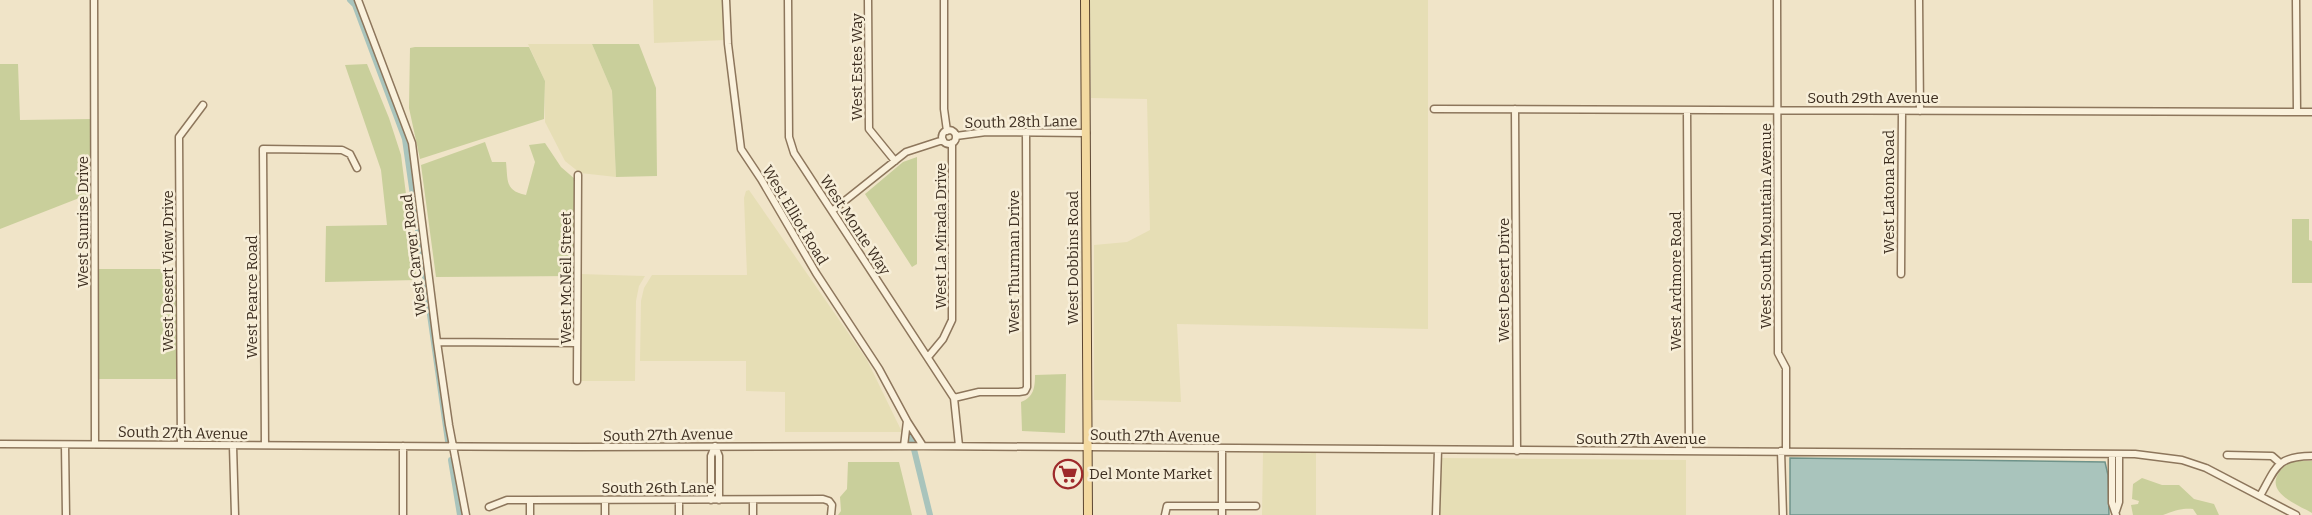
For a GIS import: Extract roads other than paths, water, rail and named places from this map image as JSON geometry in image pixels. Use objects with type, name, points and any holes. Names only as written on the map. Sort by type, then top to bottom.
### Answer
[{"type":"main road","name":"West Dobbins Road","points":[[1085,0],[1088,515]]},
{"type":"street","name":"West Sunrise Drive","points":[[94,0],[95,444]]},
{"type":"street","name":"West Carver Road","points":[[358,0],[412,143],[437,342],[466,515]]},
{"type":"street","name":"West Elliot Road","points":[[726,0],[728,44],[741,149],[816,273],[879,369],[921,446]]},
{"type":"street","name":"West Monte Way","points":[[788,0],[789,137],[794,153],[954,398],[959,446]]},
{"type":"street","name":"West Estes Way","points":[[868,0],[868,120],[873,135],[895,161]]},
{"type":"street","points":[[943,140],[943,135],[947,130],[944,109],[944,0]]},
{"type":"street","name":"West South Mountain Avenue","points":[[1777,0],[1778,353],[1786,368],[1783,515]]},
{"type":"street","points":[[1918,0],[1920,111]]},
{"type":"street","points":[[2296,0],[2296,112]]},
{"type":"street","name":"West Desert View Drive","points":[[181,445],[179,137],[203,105]]},
{"type":"street","name":"South 29th Avenue","points":[[1434,109],[2312,112]]},
{"type":"street","name":"West Desert Drive","points":[[1515,109],[1516,451]]},
{"type":"street","name":"West Ardmore Road","points":[[1687,110],[1689,451]]},
{"type":"street","name":"West Latona Road","points":[[1901,274],[1902,111]]},
{"type":"street","points":[[832,211],[895,161],[918,147],[943,140],[946,143],[952,143],[956,136],[954,132],[947,130]]},
{"type":"street","name":"South 28th Lane","points":[[956,136],[986,132],[1086,133]]},
{"type":"street","name":"West Thurman Drive","points":[[954,398],[979,392],[1025,391],[1026,132]]},
{"type":"street","name":"West La Mirada Drive","points":[[928,357],[944,339],[952,320],[952,143]]},
{"type":"street","name":"West Pearce Road","points":[[265,446],[263,149],[342,150],[350,154],[357,168]]},
{"type":"street","name":"West McNeil Street","points":[[577,381],[578,175]]},
{"type":"street","points":[[437,342],[577,343]]},
{"type":"street","points":[[907,421],[907,446]]},
{"type":"street","name":"South 27th Avenue","points":[[0,444],[453,447],[959,446],[2115,454],[2182,460],[2211,470],[2296,515]]},
{"type":"street","points":[[65,445],[66,515]]},
{"type":"street","points":[[233,446],[234,515]]},
{"type":"street","points":[[403,446],[403,515]]},
{"type":"street","points":[[715,446],[719,456],[715,500]]},
{"type":"street","points":[[1222,449],[1222,515]]},
{"type":"street","points":[[1436,515],[1438,450]]},
{"type":"street","points":[[2115,454],[2112,503],[2116,514]]},
{"type":"street","points":[[2227,455],[2271,456],[2280,463]]},
{"type":"street","points":[[2260,496],[2280,463],[2293,456],[2312,456]]},
{"type":"street","name":"South 26th Lane","points":[[489,507],[507,500],[829,501],[832,505],[831,515]]},
{"type":"street","points":[[530,500],[530,515]]},
{"type":"street","points":[[605,500],[605,515]]},
{"type":"street","points":[[679,500],[679,515]]},
{"type":"street","points":[[753,500],[753,515]]},
{"type":"street","points":[[1165,515],[1167,506],[1256,506]]},
{"type":"water","points":[[1790,458],[2105,462],[2108,475],[2109,515],[1790,515]]},
{"type":"waterway","points":[[350,0],[355,5],[405,139],[448,441]]},
{"type":"waterway","points":[[911,437],[930,515]]},
{"type":"waterway","points":[[451,460],[460,515]]},
{"type":"place","name":"Del Monte Market","points":[[1068,474]]}]
